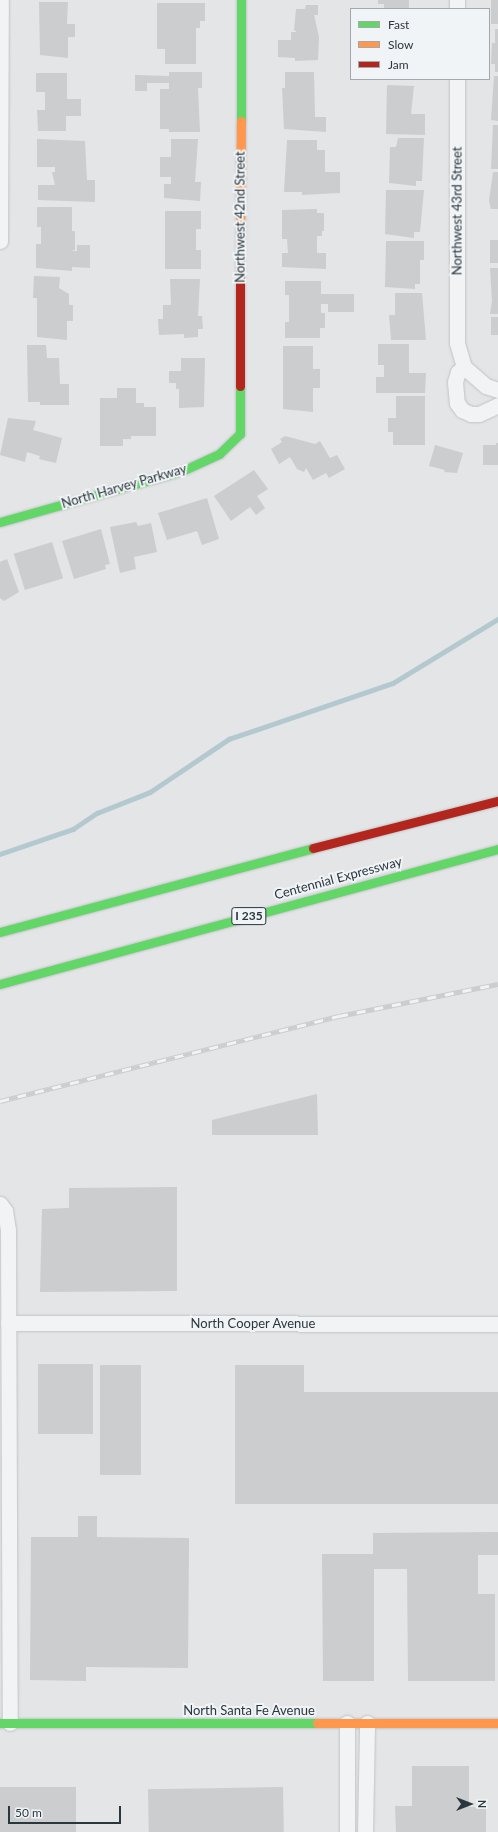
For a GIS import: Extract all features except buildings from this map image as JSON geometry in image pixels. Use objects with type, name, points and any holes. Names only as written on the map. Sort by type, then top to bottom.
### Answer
[{"type":"main road","name":"Northwest 42nd Street","points":[[240,434],[241,0]]},
{"type":"main road","name":"North Harvey Parkway","points":[[0,522],[182,471],[219,454],[240,434]]},
{"type":"main road","points":[[0,932],[202,876],[498,801]]},
{"type":"main road","name":"Centennial Expressway","points":[[0,984],[498,849]]},
{"type":"main road","name":"North Santa Fe Avenue","points":[[5,1723],[498,1724]]},
{"type":"street","points":[[0,241],[1,0]]},
{"type":"street","name":"Northwest 43rd Street","points":[[457,80],[457,343],[464,367]]},
{"type":"street","points":[[498,390],[486,386],[464,367],[458,372],[455,382],[457,403],[462,410],[471,414],[479,414],[498,404]]},
{"type":"street","points":[[0,1204],[7,1218],[8,1323],[5,1723]]},
{"type":"street","name":"North Cooper Avenue","points":[[8,1323],[498,1324]]},
{"type":"street","points":[[347,1723],[347,1832]]},
{"type":"street","points":[[365,1832],[367,1723]]},
{"type":"waterway","points":[[0,854],[73,829],[97,813],[150,792],[229,739],[393,683],[498,619]]},
{"type":"railway","points":[[0,1101],[339,1016],[498,984]]},
{"type":"traffic: fast","points":[[241,0],[241,121]]},
{"type":"traffic: fast","points":[[0,522],[182,471],[219,454],[240,434],[240,386]]},
{"type":"traffic: fast","points":[[0,932],[313,848]]},
{"type":"traffic: fast","points":[[0,984],[498,849]]},
{"type":"traffic: fast","points":[[0,1723],[317,1723]]},
{"type":"traffic: slow","points":[[240,252],[241,121]]},
{"type":"traffic: slow","points":[[317,1723],[498,1723]]},
{"type":"traffic: jam","points":[[240,252],[240,386]]},
{"type":"traffic: jam","points":[[313,848],[498,801]]}]
